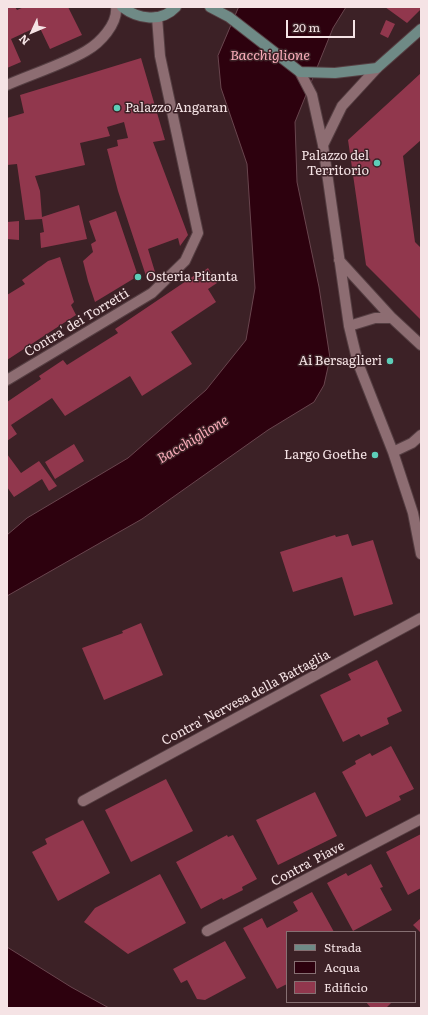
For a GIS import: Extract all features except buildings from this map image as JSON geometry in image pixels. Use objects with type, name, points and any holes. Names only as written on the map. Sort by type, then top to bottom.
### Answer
[{"type":"street","points":[[7,85],[87,51],[103,38],[109,29],[114,19],[116,7]]},
{"type":"street","points":[[122,7],[132,14],[142,17],[157,17],[176,8]]},
{"type":"street","points":[[210,7],[230,16]]},
{"type":"street","points":[[222,7],[230,16],[300,72],[312,95],[323,145],[349,326],[358,363],[393,452],[413,513],[421,554]]},
{"type":"street","name":"Contra' dei Torretti","points":[[7,380],[152,293],[185,261],[198,233],[160,56],[157,17]]},
{"type":"street","points":[[323,145],[342,106],[377,68],[421,29]]},
{"type":"street","points":[[300,72],[330,73],[377,68]]},
{"type":"street","points":[[339,260],[392,318],[421,345]]},
{"type":"street","points":[[349,326],[375,318],[392,318]]},
{"type":"street","points":[[393,452],[412,443],[421,435]]},
{"type":"street","name":"Contra' Nervesa della Battaglia","points":[[84,801],[421,618]]},
{"type":"street","name":"Contra' Piave","points":[[207,931],[421,819]]},
{"type":"water","name":"Bacchiglione","points":[[239,7],[346,7],[333,28],[295,122],[297,182],[319,287],[330,358],[324,385],[314,402],[268,430],[142,519],[7,596],[7,535],[27,518],[128,458],[206,390],[246,340],[255,288],[247,164],[221,88],[218,56]]},
{"type":"water","points":[[7,947],[71,987],[109,1008],[7,1008]]},
{"type":"place","name":"Palazzo Angaran","points":[[117,108]]},
{"type":"place","name":"Palazzo del Territorio","points":[[377,163]]},
{"type":"place","name":"Osteria Pitanta","points":[[138,277]]},
{"type":"place","name":"Ai Bersaglieri","points":[[390,361]]},
{"type":"place","name":"Largo Goethe","points":[[375,455]]}]
